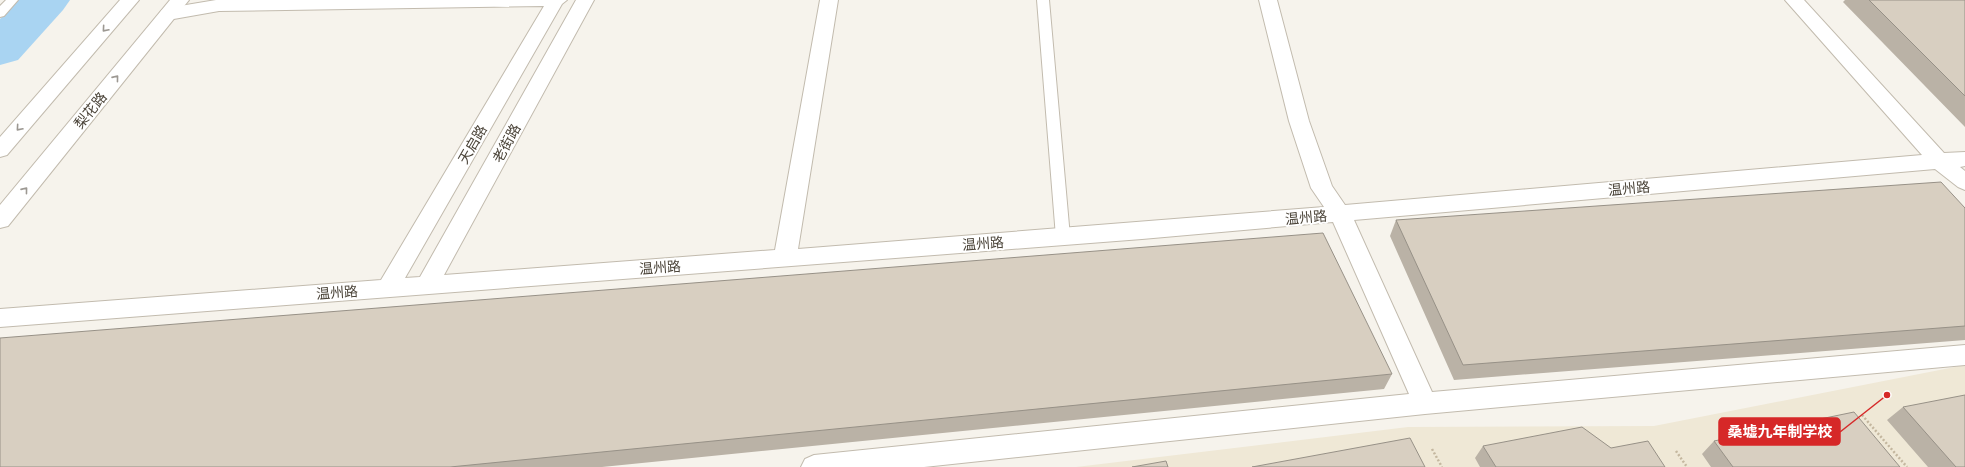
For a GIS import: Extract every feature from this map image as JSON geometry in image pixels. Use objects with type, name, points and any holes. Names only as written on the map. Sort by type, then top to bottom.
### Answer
[{"type":"street","points":[[0,150],[130,0]]},
{"type":"street","points":[[174,7],[557,0]]},
{"type":"street","name":"天启路","points":[[388,288],[557,0]]},
{"type":"street","name":"老街路","points":[[427,285],[585,0]]},
{"type":"street","points":[[785,258],[829,0]]},
{"type":"street","points":[[1268,0],[1298,121],[1322,188],[1340,214],[1425,403]]},
{"type":"street","points":[[1794,0],[1939,161],[1965,182]]},
{"type":"street","name":"梨花路","points":[[0,220],[174,7]]},
{"type":"street","name":"温州路","points":[[0,318],[1063,237],[1965,159]]},
{"type":"street","points":[[814,467],[1425,403],[1965,355]]},
{"type":"lane","points":[[0,12],[12,0]]},
{"type":"lane","points":[[1043,0],[1063,237]]},
{"type":"path","points":[[1862,415],[1907,467]]},
{"type":"path","points":[[1432,449],[1442,467]]},
{"type":"path","points":[[1676,451],[1688,467]]},
{"type":"shaded area","points":[[1965,365],[1965,467],[1076,467],[1408,427],[1654,426]]},
{"type":"building","points":[[1869,0],[1965,0],[1965,96]]},
{"type":"building","points":[[1941,182],[1965,208],[1965,326],[1463,365],[1396,220]]},
{"type":"building","points":[[1323,233],[1392,374],[450,467],[0,467],[0,338]]},
{"type":"building","points":[[1965,395],[1965,467],[1956,467],[1903,407]]},
{"type":"building","points":[[1854,412],[1900,467],[1733,467],[1714,441]]},
{"type":"building","points":[[1582,427],[1611,448],[1648,441],[1665,467],[1496,467],[1483,446]]},
{"type":"building","points":[[1410,438],[1425,467],[1252,467]]},
{"type":"building","points":[[1166,461],[1168,467],[1132,467]]},
{"type":"waterway","points":[[0,49],[46,0]]},
{"type":"place","name":"桑墟九年制学校","points":[[1887,395]]}]
